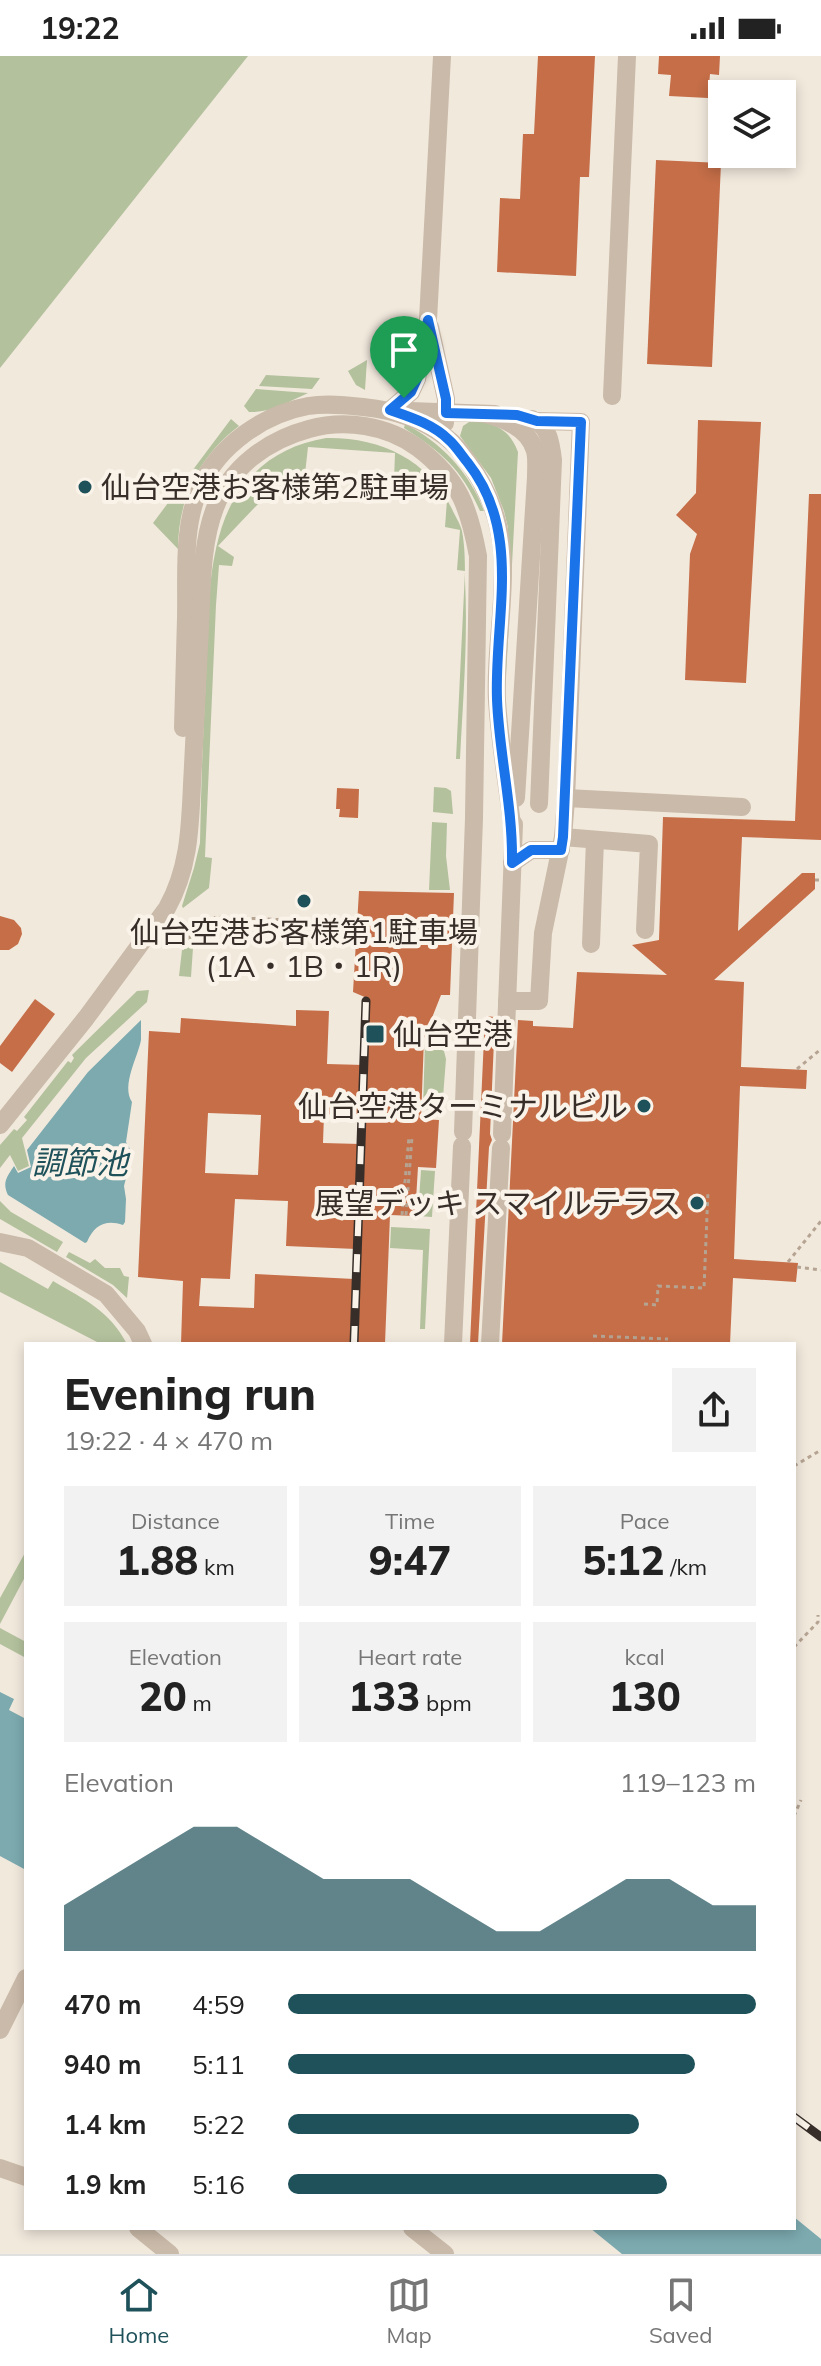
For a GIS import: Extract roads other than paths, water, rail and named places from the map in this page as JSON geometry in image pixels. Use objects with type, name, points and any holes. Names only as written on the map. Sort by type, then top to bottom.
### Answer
[{"type":"street","points":[[390,410],[411,392],[417,379],[428,320],[442,56]]},
{"type":"street","points":[[612,396],[627,56]]},
{"type":"street","points":[[428,320],[446,399],[444,436]]},
{"type":"street","points":[[190,838],[182,781],[187,549],[191,512],[201,486],[221,456],[256,426],[308,406],[335,404],[581,422],[562,844],[543,933],[539,1001],[507,1001]]},
{"type":"street","points":[[390,410],[419,420],[444,436],[477,475],[490,499],[500,533],[502,587],[497,699],[514,824]]},
{"type":"street","points":[[485,414],[512,424],[523,432],[535,451],[536,477],[514,824],[502,1141],[490,1342]]},
{"type":"street","points":[[537,421],[550,436],[553,460],[539,804]]},
{"type":"street","points":[[0,1125],[86,1018],[177,890],[190,838],[202,578],[209,527],[215,505],[227,484],[245,462],[297,432],[326,425],[357,424],[403,439],[440,468],[458,490],[470,516],[478,556],[477,673],[453,1342]]},
{"type":"street","points":[[477,673],[502,587]]},
{"type":"street","points":[[514,824],[539,804],[566,801],[742,807]]},
{"type":"street","points":[[512,863],[531,850],[562,844],[595,840],[649,844],[645,930]]},
{"type":"street","points":[[591,944],[595,840]]},
{"type":"street","points":[[0,1229],[106,1294],[137,1331],[142,1342]]},
{"type":"street","points":[[0,1242],[28,1248]]},
{"type":"street","points":[[0,2030],[14,1995]]},
{"type":"street","points":[[0,2168],[24,2176]]},
{"type":"street","points":[[140,2230],[170,2254]]},
{"type":"street","points":[[415,2230],[445,2254]]},
{"type":"water","name":"調節池","points":[[141,1020],[141,1040],[128,1088],[132,1102],[126,1142],[130,1149],[130,1162],[124,1186],[125,1222],[123,1225],[101,1225],[85,1243],[8,1195],[6,1180],[14,1166],[18,1173],[31,1167],[27,1150],[88,1072]]},
{"type":"water","points":[[0,1692],[14,1699],[9,1710],[24,1718],[24,1869],[0,1856]]},
{"type":"water","points":[[796,2219],[821,2239],[821,2254],[622,2254],[592,2230],[796,2230]]},
{"type":"railway","points":[[354,1342],[366,1001]]},
{"type":"railway","points":[[796,2118],[821,2137]]},
{"type":"place","name":"仙台空港お客様第2駐車場","points":[[85,487]]},
{"type":"place","name":"仙台空港お客様第1駐車場 (1A・1B・1R)","points":[[304,901]]},
{"type":"place","name":"仙台空港","points":[[375,1034]]},
{"type":"place","name":"仙台空港ターミナルビル","points":[[644,1106]]},
{"type":"place","name":"展望デッキ スマイルテラス","points":[[697,1203]]}]
